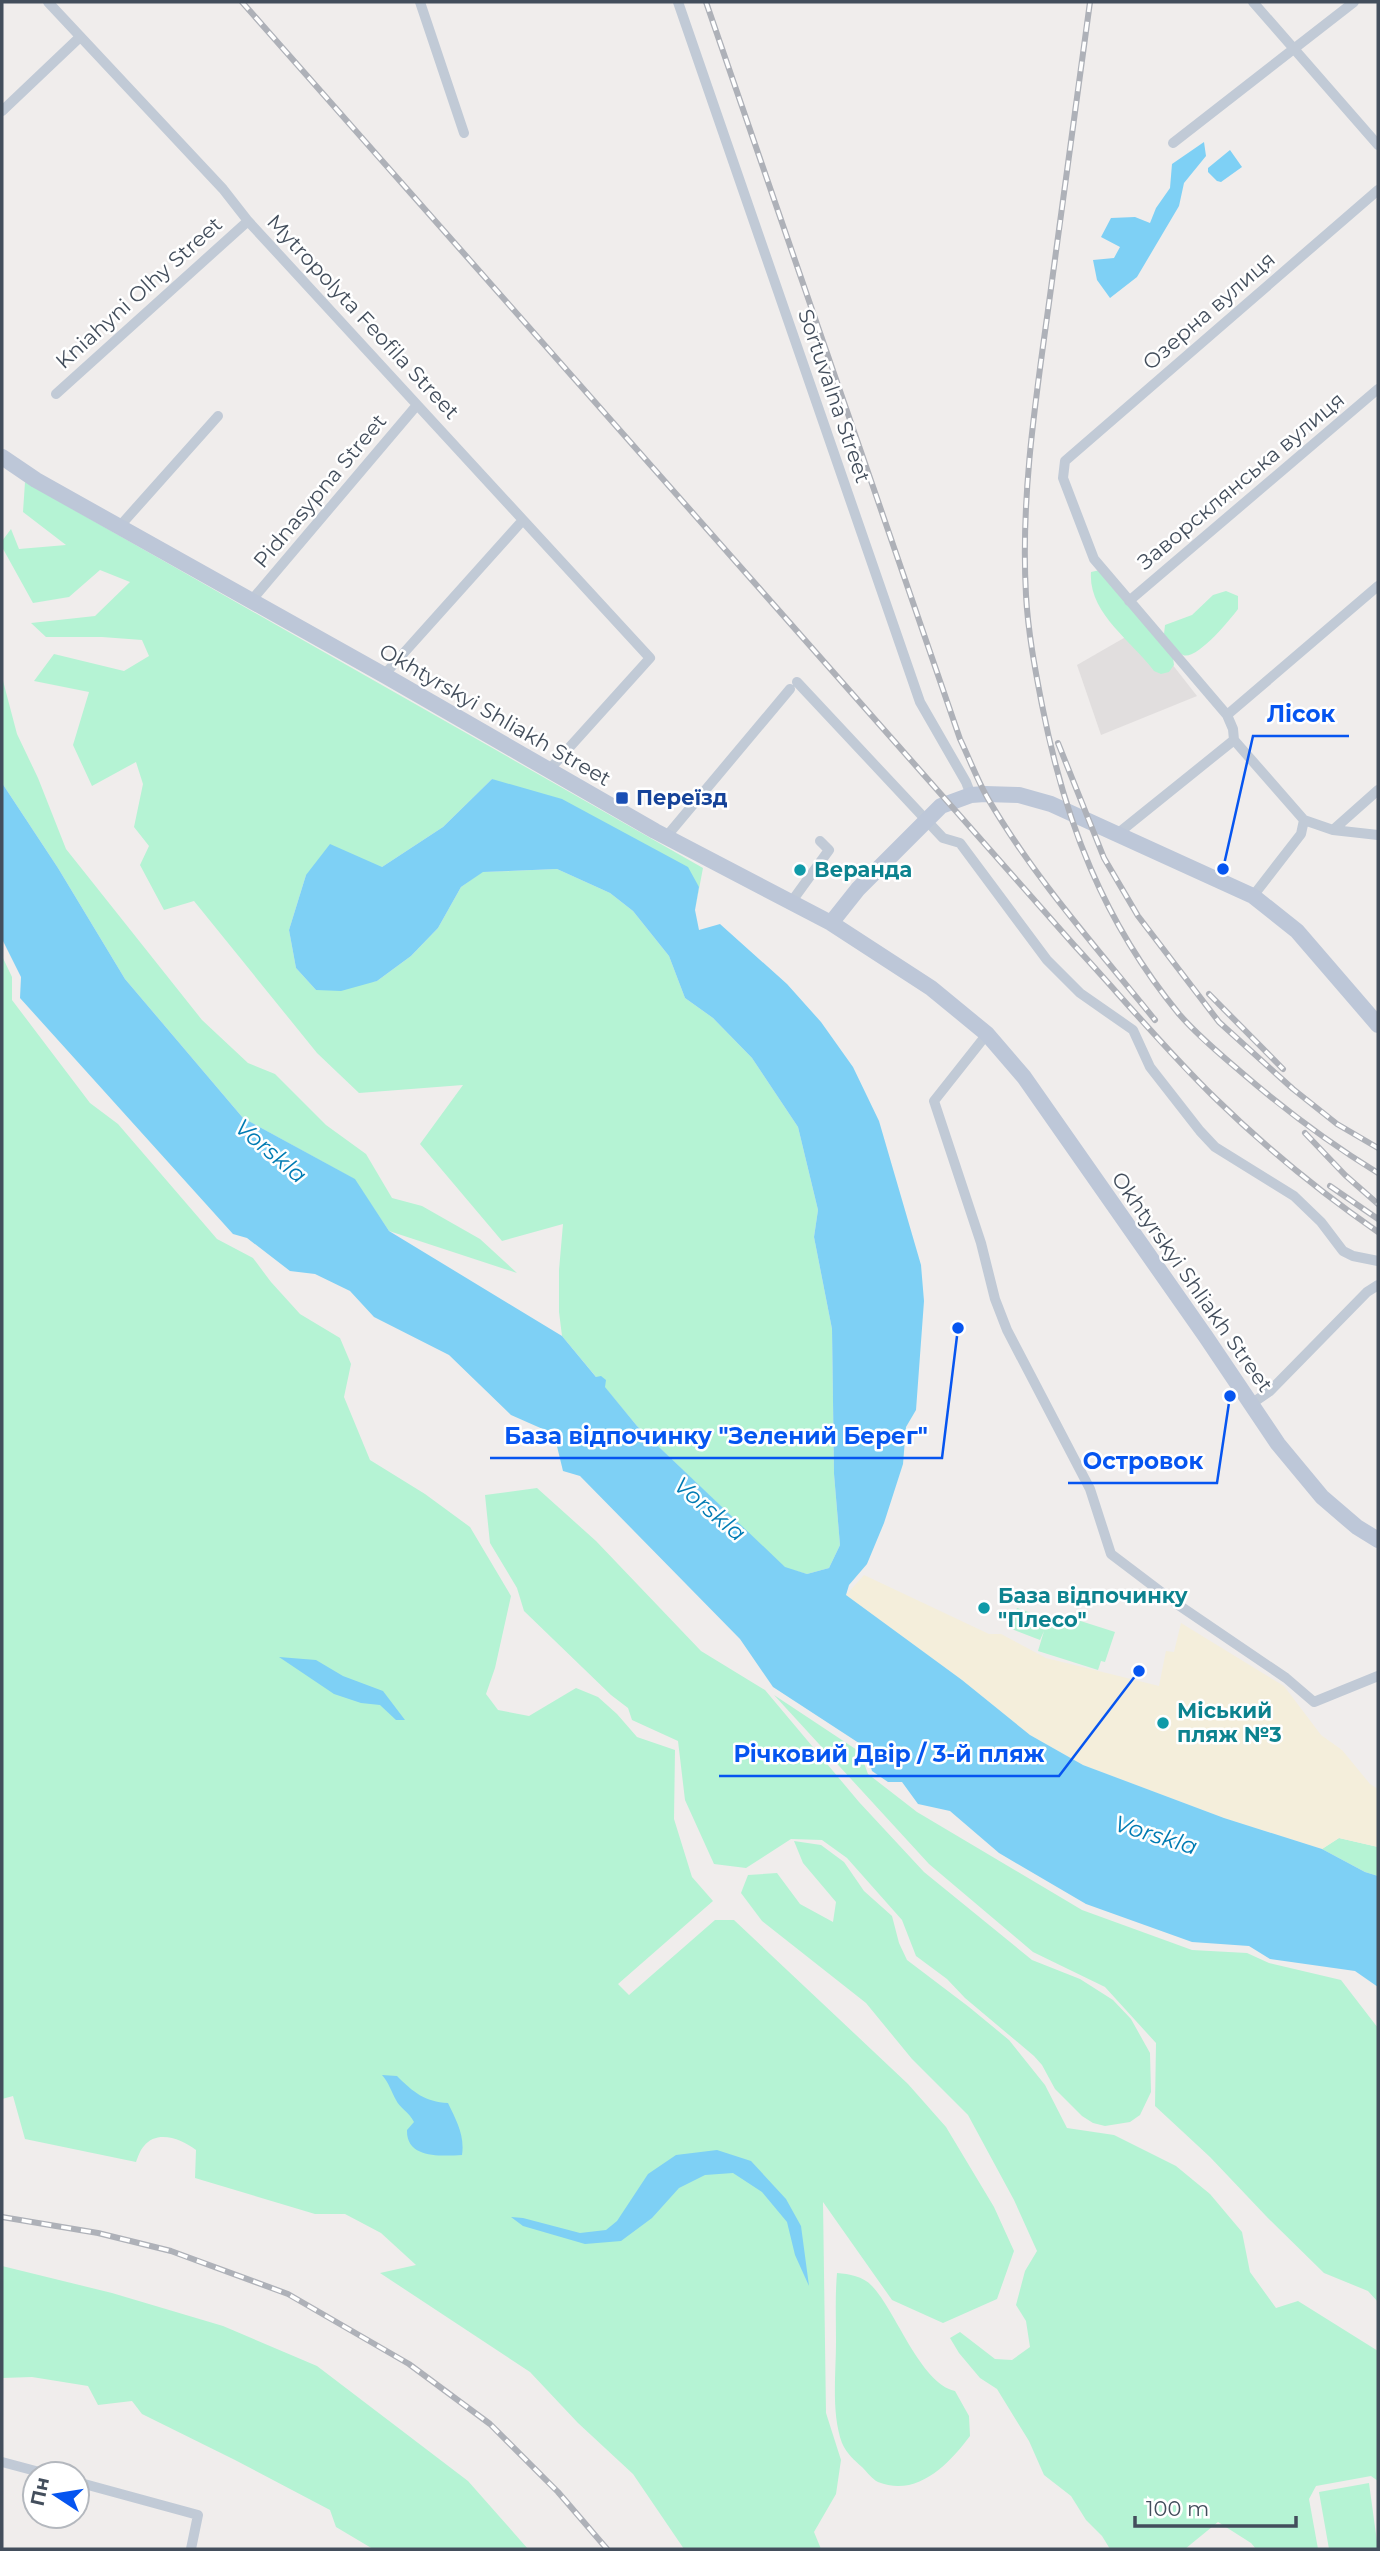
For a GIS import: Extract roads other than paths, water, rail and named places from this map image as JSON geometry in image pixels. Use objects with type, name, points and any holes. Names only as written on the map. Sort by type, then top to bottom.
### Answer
[{"type":"main road","name":"Okhtyrskyi Shliakh Street","points":[[2,457],[36,480],[666,837],[831,923],[931,988],[987,1034],[1024,1077],[1278,1444],[1322,1497],[1357,1527],[1378,1540]]},
{"type":"main road","points":[[831,923],[858,889],[926,818],[941,806],[971,795],[1007,794],[1029,798],[1051,804],[1253,896],[1297,932],[1378,1025]]},
{"type":"street","name":"Mytropolyta Feofila Street","points":[[48,2],[223,189],[248,221],[650,658],[549,771]]},
{"type":"street","points":[[420,2],[464,134]]},
{"type":"street","name":"Sortuvalna Street","points":[[678,2],[920,702],[971,795]]},
{"type":"street","points":[[1253,2],[1378,145]]},
{"type":"street","points":[[1173,143],[1354,2]]},
{"type":"street","points":[[2,111],[80,37]]},
{"type":"street","name":"Озерна вулиця","points":[[1129,601],[1094,559],[1063,478],[1065,461],[1378,190]]},
{"type":"street","name":"Kniahyni Olhy Street","points":[[57,394],[248,221]]},
{"type":"street","name":"Заворсклянська вулиця","points":[[1129,601],[1378,389]]},
{"type":"street","name":"Pidnasypna Street","points":[[251,601],[417,405]]},
{"type":"street","points":[[119,527],[218,416]]},
{"type":"street","points":[[384,675],[523,520]]},
{"type":"street","points":[[1227,715],[1378,586]]},
{"type":"street","points":[[1129,601],[1227,715],[1234,740],[1304,820],[1333,830],[1378,835]]},
{"type":"street","points":[[666,837],[794,686],[943,838],[960,843],[1047,960],[1080,993],[1133,1030],[1150,1067],[1215,1147],[1294,1196],[1321,1222],[1343,1251],[1378,1261]]},
{"type":"street","points":[[1116,835],[1234,740]]},
{"type":"street","points":[[1333,830],[1378,790]]},
{"type":"street","points":[[1253,896],[1301,834],[1304,820]]},
{"type":"street","points":[[792,901],[829,850],[820,841]]},
{"type":"street","points":[[987,1034],[934,1101],[1007,1330],[1090,1489],[1111,1554],[1177,1604],[1286,1678],[1314,1702],[1378,1676]]},
{"type":"street","points":[[1251,1404],[1270,1391],[1367,1292],[1378,1285]]},
{"type":"street","points":[[2,2462],[21,2467]]},
{"type":"street","points":[[91,2486],[198,2515],[191,2549]]},
{"type":"water","points":[[1204,142],[1206,156],[1184,183],[1179,206],[1137,277],[1110,298],[1097,280],[1093,260],[1114,258],[1120,247],[1101,237],[1111,218],[1135,217],[1150,223],[1156,208],[1170,188],[1172,164]]},
{"type":"water","points":[[1230,150],[1242,167],[1221,182],[1217,181],[1208,172],[1208,168]]},
{"type":"water","name":"Vorskla","points":[[492,779],[562,799],[688,867],[699,887],[695,910],[699,930],[720,924],[787,984],[821,1022],[853,1067],[879,1121],[921,1265],[924,1301],[916,1410],[906,1427],[903,1464],[884,1523],[867,1564],[849,1585],[846,1595],[962,1680],[1030,1735],[1083,1765],[1224,1818],[1322,1849],[1378,1876],[1378,1987],[1355,1971],[1270,1959],[1249,1946],[1192,1942],[1086,1904],[999,1853],[950,1811],[918,1804],[902,1782],[888,1782],[872,1771],[865,1747],[773,1687],[740,1639],[580,1476],[563,1471],[554,1434],[511,1415],[449,1355],[374,1317],[350,1291],[315,1274],[290,1271],[247,1238],[233,1234],[20,998],[21,977],[2,939],[2,783],[58,868],[125,979],[243,1118],[355,1179],[389,1231],[562,1336],[596,1377],[601,1376],[606,1380],[605,1387],[637,1426],[785,1567],[807,1574],[829,1568],[840,1545],[834,1474],[832,1329],[814,1237],[818,1210],[798,1127],[752,1058],[713,1018],[685,998],[669,956],[633,911],[610,893],[557,869],[483,872],[461,887],[438,928],[411,956],[377,981],[341,991],[316,990],[296,968],[289,930],[306,875],[330,844],[382,867],[443,827]]},
{"type":"water","points":[[279,1657],[316,1660],[343,1676],[383,1691],[405,1720],[396,1720],[380,1705],[361,1703],[334,1694]]},
{"type":"water","points":[[382,2075],[397,2076],[420,2095],[433,2101],[448,2103],[461,2134],[462,2155],[427,2154],[412,2146],[407,2130],[414,2122],[397,2103]]},
{"type":"water","points":[[717,2150],[751,2161],[786,2199],[801,2226],[809,2286],[795,2255],[787,2222],[762,2192],[733,2173],[705,2175],[679,2188],[652,2218],[621,2241],[585,2244],[523,2226],[511,2217],[580,2233],[606,2230],[617,2221],[648,2174],[676,2155]]},
{"type":"railway","points":[[242,2],[1160,1041],[1233,1116],[1314,1185],[1378,1232]]},
{"type":"railway","points":[[706,2],[960,739],[976,776],[1025,856],[1155,1020]]},
{"type":"railway","points":[[1090,2],[1036,398],[1028,477],[1025,556],[1028,623],[1051,748],[1075,830],[1091,869],[1108,906],[1152,979],[1194,1030],[1274,1100],[1378,1173]]},
{"type":"railway","points":[[1058,743],[1104,858],[1138,916],[1219,1022],[1293,1089],[1337,1124],[1378,1148]]},
{"type":"railway","points":[[1209,994],[1283,1069]]},
{"type":"railway","points":[[1305,1133],[1345,1175],[1378,1204]]},
{"type":"railway","points":[[1330,1186],[1378,1219]]},
{"type":"railway","points":[[2,2217],[98,2233],[171,2251],[288,2294],[409,2364],[490,2424],[558,2492],[607,2549]]},
{"type":"place","name":"Переїзд","points":[[622,798]]},
{"type":"place","name":"Лісок","points":[[1223,869]]},
{"type":"place","name":"Веранда","points":[[800,870]]},
{"type":"place","name":"База відпочинку \"Зелений Берег\"","points":[[958,1328]]},
{"type":"place","name":"Островок","points":[[1230,1396]]},
{"type":"place","name":"База відпочинку \"Плесо\"","points":[[984,1608]]},
{"type":"place","name":"Річковий Двір / 3-й пляж","points":[[1139,1671]]},
{"type":"place","name":"Міський пляж №3","points":[[1163,1723]]}]
